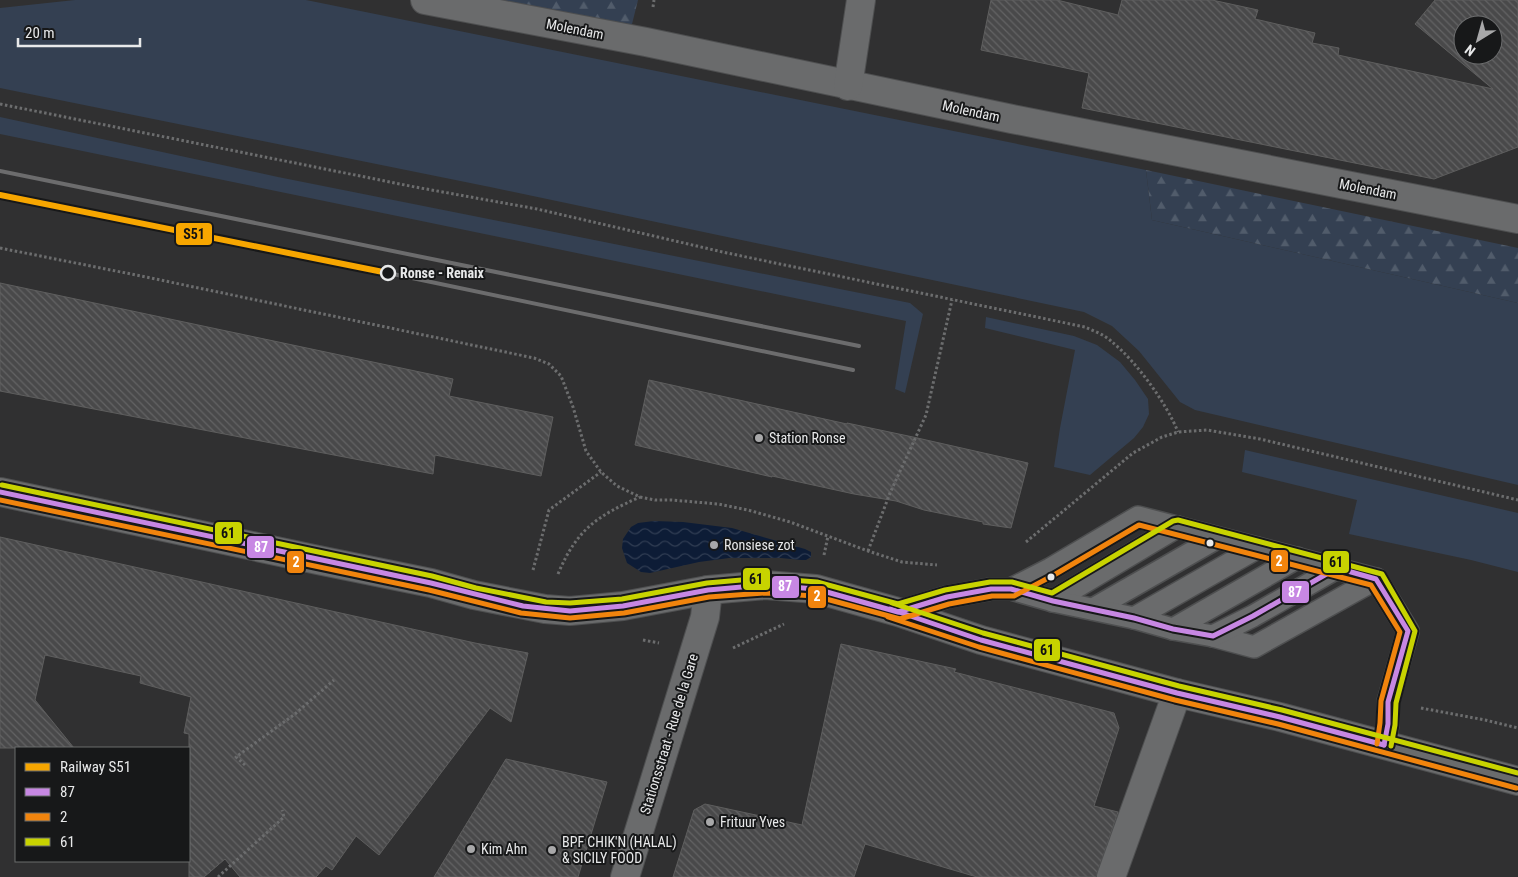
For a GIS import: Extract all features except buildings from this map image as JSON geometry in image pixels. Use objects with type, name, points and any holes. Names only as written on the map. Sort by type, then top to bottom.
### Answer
[{"type":"street","name":"Molendam","points":[[425,0],[646,42],[848,86],[1518,219]]},
{"type":"street","points":[[848,86],[861,0]]},
{"type":"street","points":[[0,492],[545,609],[570,611],[623,606],[708,590],[766,585],[816,589],[898,612],[981,640],[1518,781]]},
{"type":"street","name":"Stationsstraat - Rue de la Gare","points":[[625,877],[702,626],[708,590]]},
{"type":"street","points":[[1111,877],[1177,693]]},
{"type":"lane","points":[[1011,589],[1050,569],[1138,517],[1376,579],[1408,632],[1388,702],[1388,724],[1384,745]]},
{"type":"lane","points":[[1053,601],[1177,527]]},
{"type":"lane","points":[[1094,609],[1217,538]]},
{"type":"lane","points":[[1134,618],[1257,548]]},
{"type":"lane","points":[[1173,629],[1297,558]]},
{"type":"lane","points":[[1213,636],[1253,616],[1337,568]]},
{"type":"lane","points":[[898,612],[947,597],[991,589],[1011,589],[1053,601],[1134,618],[1173,629],[1213,636],[1254,647],[1376,579]]},
{"type":"path","points":[[0,104],[415,187],[537,209],[727,253],[1085,327],[1112,341],[1138,368],[1172,416],[1178,432]]},
{"type":"path","points":[[0,248],[534,358],[549,364],[561,376],[573,407],[586,451],[601,472],[617,486],[640,497],[655,500],[718,504],[748,510],[790,522],[902,562],[942,565]]},
{"type":"path","points":[[868,551],[890,493],[926,415],[952,300]]},
{"type":"path","points":[[1021,544],[1030,540],[1133,453],[1162,437],[1178,432],[1207,430],[1260,440],[1518,500]]},
{"type":"path","points":[[532,575],[549,510],[601,472]]},
{"type":"path","points":[[545,609],[564,561],[576,539],[590,525],[610,510],[640,497]]},
{"type":"path","points":[[730,650],[788,622]]},
{"type":"path","points":[[245,766],[236,756],[295,714],[334,680]]},
{"type":"path","points":[[1388,702],[1486,720],[1518,728]]},
{"type":"path","points":[[218,877],[284,816],[282,810]]},
{"type":"green space","points":[[75,0],[306,0],[1146,170],[1152,220],[1518,303],[1518,485],[1195,410],[1180,402],[1139,351],[1112,326],[1084,312],[490,187],[0,88],[0,8]]},
{"type":"green space","points":[[478,0],[638,0],[630,32]]},
{"type":"green space","points":[[0,117],[278,177],[910,303],[923,314],[905,393],[895,389],[906,321],[0,134]]},
{"type":"green space","points":[[1146,170],[1518,248],[1518,303],[1152,220]]},
{"type":"green space","points":[[986,317],[1074,336],[1097,345],[1120,362],[1148,399],[1149,414],[1143,427],[1134,438],[1090,475],[1054,467],[1075,350],[985,328]]},
{"type":"green space","points":[[1245,450],[1518,513],[1518,572],[1349,534],[1357,500],[1242,472]]},
{"type":"water","points":[[654,521],[683,522],[732,528],[805,549],[811,552],[811,557],[806,560],[729,558],[699,562],[650,573],[641,572],[627,563],[622,548],[623,539],[631,527],[638,523]]},
{"type":"railway","points":[[0,171],[859,346]]},
{"type":"railway","points":[[388,273],[853,370]]},
{"type":"rail line","name":"S51","points":[[0,195],[388,273]]},
{"type":"transit line","name":"61","points":[[2,485],[432,576],[476,588],[546,602],[570,603],[622,599],[707,583],[765,578],[817,582],[898,604],[945,590],[990,582],[1012,582],[1052,593],[1173,521],[1178,520],[1382,574],[1415,631],[1396,703],[1395,725],[1391,746]]},
{"type":"transit line","name":"87","points":[[0,492],[431,583],[523,606],[570,611],[623,606],[708,590],[765,585],[816,589],[898,612],[947,597],[991,589],[1011,589],[1053,601],[1134,618],[1173,629],[1213,636],[1253,616],[1337,568],[1376,579],[1408,631],[1388,702],[1388,724],[1384,745]]},
{"type":"transit line","name":"2","points":[[0,500],[429,590],[521,613],[570,618],[624,613],[709,597],[765,593],[815,596],[900,619],[949,604],[992,596],[1014,596],[1139,525],[1371,585],[1400,632],[1381,701],[1377,744]]},
{"type":"transit line","name":"61","points":[[892,603],[983,633],[1179,686],[1282,710],[1518,773]]},
{"type":"transit line","name":"87","points":[[890,609],[981,640],[1177,693],[1280,717],[1384,745]]},
{"type":"transit line","name":"2","points":[[888,617],[979,647],[1516,788]]},
{"type":"place","name":"Ronse - Renaix","points":[[388,273]]},
{"type":"place","name":"Station Ronse","points":[[759,438]]},
{"type":"place","name":"Ronsiese zot","points":[[714,545]]},
{"type":"place","name":"Frituur Yves","points":[[710,822]]},
{"type":"place","name":"Kim Ahn","points":[[471,849]]},
{"type":"place","name":"BPF CHIK'N (HALAL) & SICILY FOOD","points":[[552,850]]}]
